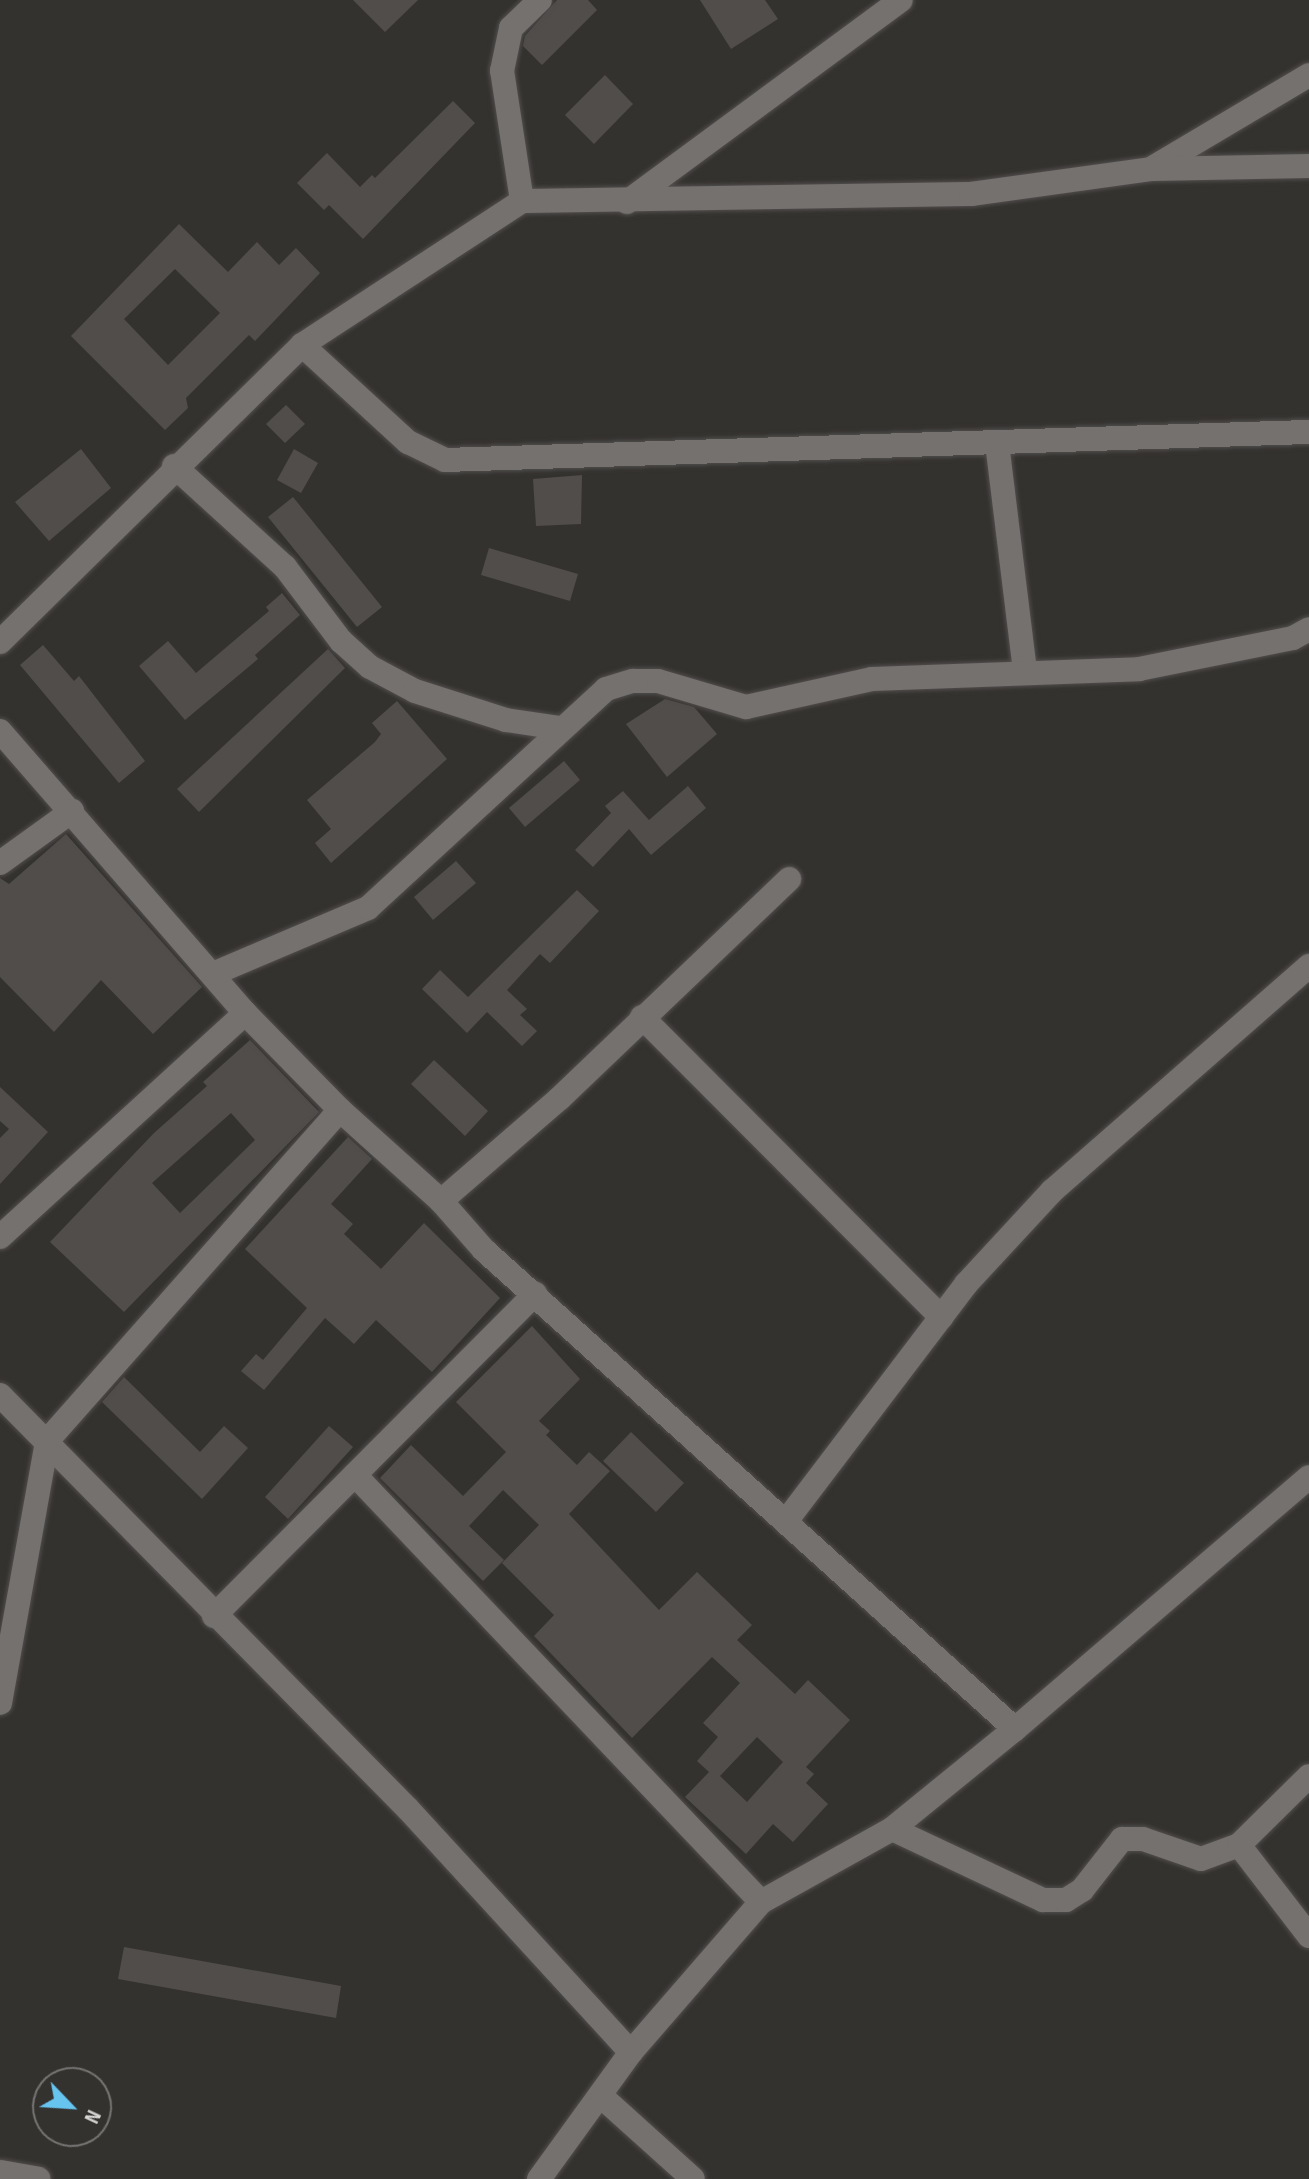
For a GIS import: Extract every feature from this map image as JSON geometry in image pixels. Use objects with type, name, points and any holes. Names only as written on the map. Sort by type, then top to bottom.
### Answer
[{"type":"street","points":[[522,201],[502,71],[511,28],[540,0]]},
{"type":"street","points":[[627,202],[901,0]]},
{"type":"street","points":[[1152,169],[1309,75]]},
{"type":"street","points":[[0,642],[174,466],[302,345],[522,201],[627,202],[971,194],[1152,169],[1309,166]]},
{"type":"street","points":[[302,345],[408,442],[445,460],[1309,432]]},
{"type":"street","points":[[997,443],[1025,672]]},
{"type":"street","points":[[174,466],[285,567],[335,634],[370,667],[415,691],[506,720],[560,728]]},
{"type":"street","points":[[215,973],[368,908],[560,728],[606,689],[633,681],[658,681],[746,707],[872,679],[1139,669],[1304,640]]},
{"type":"street","points":[[0,731],[215,973],[245,1013],[340,1110],[441,1201],[484,1250],[787,1520],[1015,1729]]},
{"type":"street","points":[[0,863],[72,811]]},
{"type":"street","points":[[441,1201],[560,1098],[789,879]]},
{"type":"street","points":[[787,1520],[941,1317],[1052,1191],[1309,966]]},
{"type":"street","points":[[0,1237],[245,1013]]},
{"type":"street","points":[[642,1017],[941,1317]]},
{"type":"street","points":[[0,1703],[47,1441],[340,1110]]},
{"type":"street","points":[[214,1616],[535,1294]]},
{"type":"street","points":[[0,1395],[214,1616],[408,1809],[631,2052]]},
{"type":"street","points":[[355,1475],[761,1902]]},
{"type":"street","points":[[539,2179],[602,2097],[631,2052],[761,1902],[892,1829],[1015,1729],[1309,1477]]},
{"type":"street","points":[[892,1829],[1043,1900],[1066,1900],[1082,1890],[1122,1839],[1143,1839],[1201,1859],[1239,1845],[1309,1776]]},
{"type":"street","points":[[1239,1845],[1309,1936]]},
{"type":"street","points":[[602,2097],[693,2179]]},
{"type":"street","points":[[0,2172],[38,2179]]},
{"type":"building","points":[[353,0],[418,0],[385,32]]},
{"type":"building","points":[[557,0],[588,0],[597,10],[542,65],[523,46],[525,36]]},
{"type":"building","points":[[700,0],[765,0],[778,19],[731,49]]},
{"type":"building","points":[[605,75],[633,104],[594,144],[565,115]]},
{"type":"building","points":[[453,101],[475,123],[363,239],[329,205],[324,210],[297,183],[327,153],[360,187],[372,175],[375,178]]},
{"type":"building","points":[[179,224],[228,272],[257,242],[279,265],[296,248],[320,273],[255,341],[249,335],[186,398],[188,408],[165,430],[71,336]],"holes":[[[175,269],[220,313],[168,365],[124,319]]]},
{"type":"building","points":[[286,405],[305,424],[285,443],[266,424]]},
{"type":"building","points":[[81,449],[111,488],[49,541],[15,502]]},
{"type":"building","points":[[294,449],[318,463],[301,493],[277,480]]},
{"type":"building","points":[[582,475],[581,524],[536,526],[533,479]]},
{"type":"building","points":[[293,497],[382,607],[357,627],[268,517]]},
{"type":"building","points":[[489,548],[578,574],[570,601],[481,575]]},
{"type":"building","points":[[282,593],[300,615],[255,655],[258,659],[185,720],[139,666],[168,641],[196,673],[269,611],[266,607]]},
{"type":"building","points":[[43,645],[74,681],[79,676],[145,761],[119,783],[20,665]]},
{"type":"building","points":[[328,649],[345,668],[199,812],[177,789]]},
{"type":"building","points":[[665,699],[694,707],[717,734],[667,777],[626,724]]},
{"type":"building","points":[[397,701],[447,759],[331,863],[315,843],[331,829],[307,800],[375,742],[381,734],[372,723]]},
{"type":"building","points":[[564,761],[580,780],[525,827],[509,808]]},
{"type":"building","points":[[688,786],[706,808],[651,855],[629,829],[593,867],[575,850],[611,813],[605,806],[623,791],[649,820]]},
{"type":"building","points":[[66,834],[202,987],[153,1034],[101,980],[54,1032],[0,977],[0,878],[9,884]]},
{"type":"building","points":[[456,861],[476,883],[433,920],[414,897]]},
{"type":"building","points":[[577,890],[599,911],[550,963],[540,954],[507,990],[527,1009],[520,1015],[537,1031],[522,1046],[487,1012],[467,1033],[422,989],[440,970],[468,997]]},
{"type":"building","points":[[250,1040],[319,1112],[124,1312],[50,1242],[154,1133],[207,1086],[203,1082]],"holes":[[[231,1113],[255,1140],[180,1213],[152,1183]]]},
{"type":"building","points":[[434,1060],[488,1111],[465,1136],[411,1084]]},
{"type":"building","points":[[0,1087],[48,1132],[0,1184],[0,1138],[9,1129],[0,1121]]},
{"type":"building","points":[[348,1137],[372,1159],[331,1204],[353,1224],[344,1234],[381,1269],[424,1223],[500,1298],[432,1372],[376,1320],[354,1344],[325,1318],[264,1390],[241,1371],[256,1354],[263,1360],[307,1308],[245,1249]]},
{"type":"building","points":[[532,1326],[580,1379],[539,1421],[550,1431],[546,1435],[577,1465],[589,1452],[610,1471],[569,1514],[659,1610],[697,1572],[752,1625],[737,1640],[795,1694],[808,1680],[850,1720],[806,1767],[814,1774],[806,1783],[828,1804],[793,1842],[773,1824],[746,1854],[685,1797],[709,1772],[697,1761],[718,1737],[703,1723],[740,1683],[712,1657],[632,1738],[534,1636],[554,1615],[502,1563],[539,1525],[503,1490],[469,1526],[504,1560],[483,1581],[380,1478],[411,1445],[463,1496],[506,1452],[456,1402]],"holes":[[[757,1737],[783,1762],[747,1802],[720,1776]]]},
{"type":"building","points":[[124,1377],[200,1452],[224,1426],[248,1448],[202,1499],[102,1402]]},
{"type":"building","points":[[329,1426],[353,1447],[288,1519],[265,1497]]},
{"type":"building","points":[[631,1432],[684,1483],[656,1512],[603,1461]]},
{"type":"building","points":[[124,1947],[341,1986],[336,2018],[118,1979]]}]
